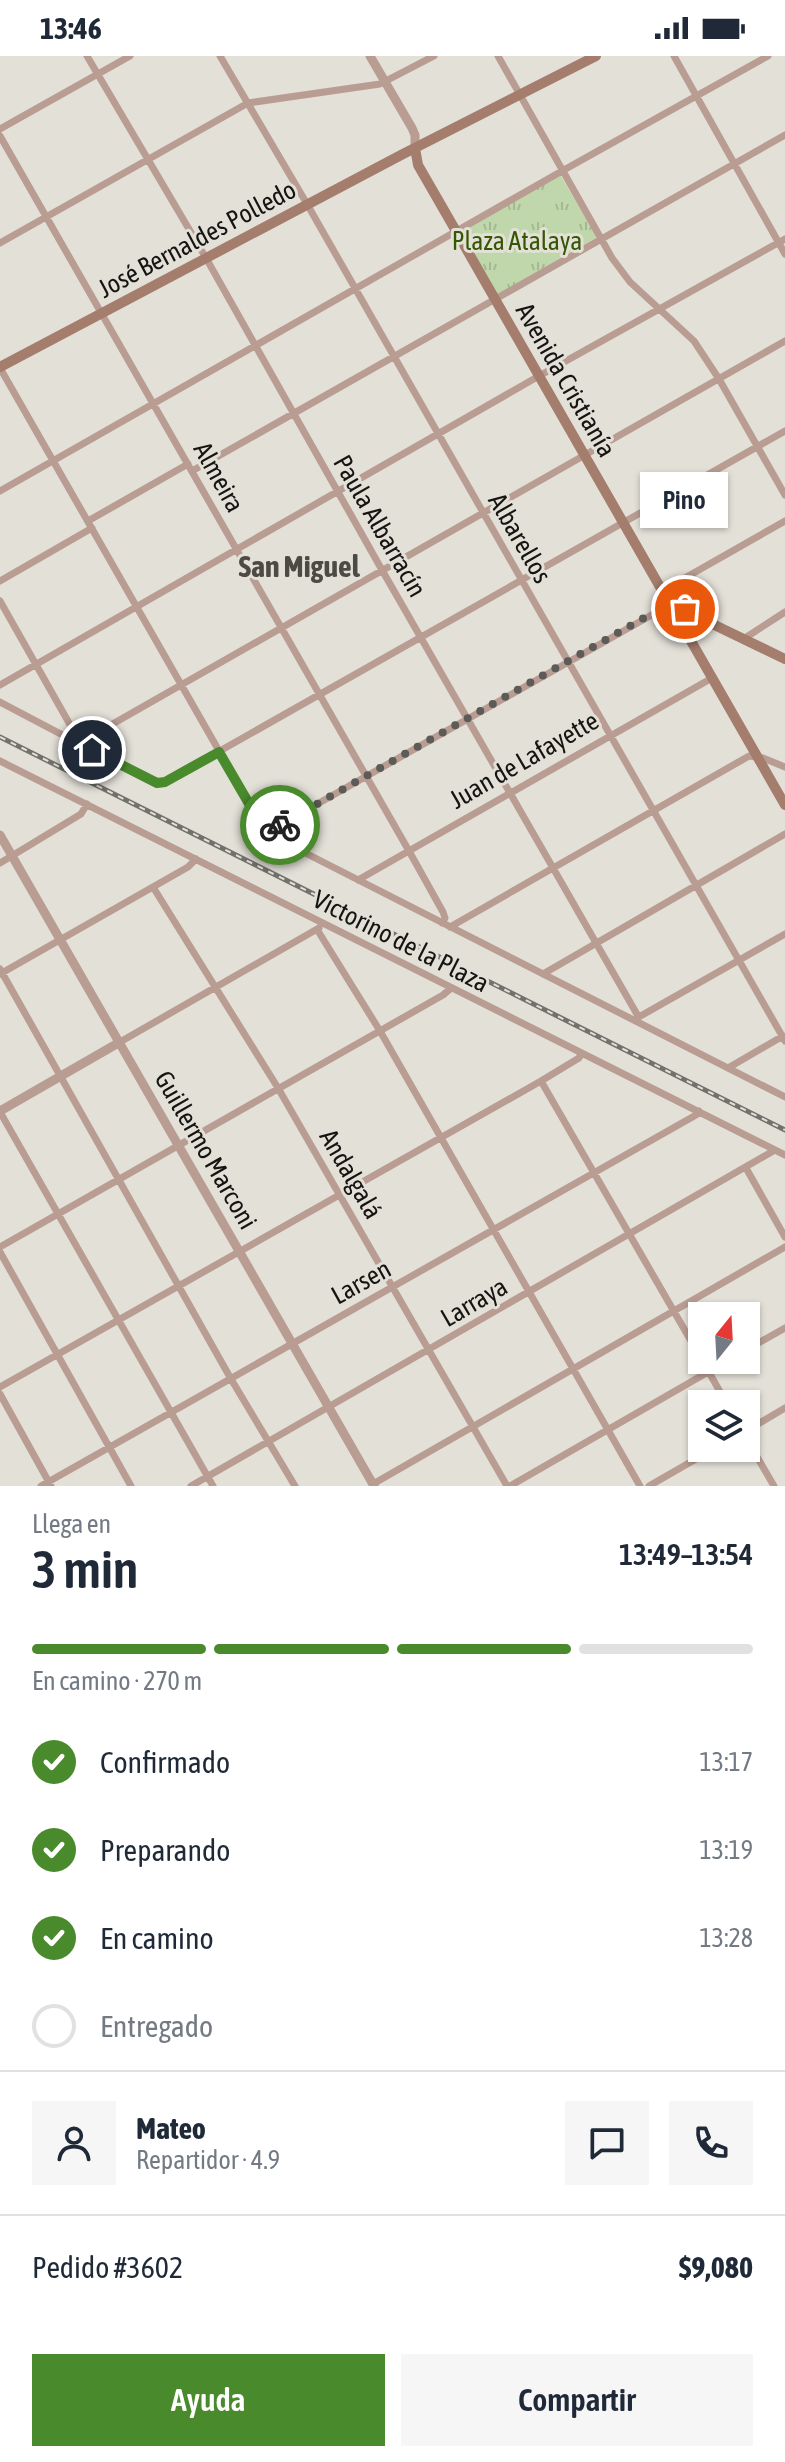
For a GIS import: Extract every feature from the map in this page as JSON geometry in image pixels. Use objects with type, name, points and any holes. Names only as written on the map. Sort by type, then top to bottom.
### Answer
[{"type":"main road","name":"José Bernaldes Polledo","points":[[0,368],[307,204],[596,56]]},
{"type":"main road","name":"Avenida Cristianía","points":[[415,148],[418,165],[785,805]]},
{"type":"main road","points":[[671,604],[785,659]]},
{"type":"street","name":"Paula Albarracín","points":[[87,56],[206,258],[637,1019]]},
{"type":"street","points":[[0,129],[130,56]]},
{"type":"street","name":"Albarellos","points":[[220,56],[784,1037]]},
{"type":"street","name":"Avenida Cristianía","points":[[370,56],[412,128],[415,148]]},
{"type":"street","points":[[0,243],[248,103],[385,82],[434,56]]},
{"type":"street","points":[[498,56],[619,268],[694,341],[785,495]]},
{"type":"street","points":[[674,56],[782,241],[785,254]]},
{"type":"street","points":[[0,491],[768,56]]},
{"type":"street","points":[[0,581],[90,524],[293,414],[785,135]]},
{"type":"street","name":"Almeira","points":[[0,136],[409,851],[443,912],[446,925]]},
{"type":"street","points":[[0,685],[236,548],[782,241]]},
{"type":"street","points":[[83,745],[88,738],[785,341]]},
{"type":"street","points":[[0,368],[266,833]]},
{"type":"street","points":[[0,702],[157,783],[165,782],[785,431]]},
{"type":"street","points":[[662,591],[785,521]]},
{"type":"street","points":[[0,601],[73,730],[73,739]]},
{"type":"street","points":[[266,833],[671,604]]},
{"type":"street","points":[[745,638],[785,612]]},
{"type":"street","name":"Juan de Lafayette","points":[[358,880],[712,678]]},
{"type":"street","points":[[446,925],[749,756],[756,755],[785,767]]},
{"type":"street","name":"Victorino de la Plaza","points":[[0,761],[196,859],[320,927],[785,1155]]},
{"type":"street","points":[[0,863],[81,814],[87,804]]},
{"type":"street","points":[[254,832],[266,833],[637,1019],[785,1097]]},
{"type":"street","points":[[543,974],[785,834]]},
{"type":"street","name":"Guillermo Marconi","points":[[0,835],[373,1485]]},
{"type":"street","points":[[196,859],[188,867],[1,972],[231,1379],[295,1486]]},
{"type":"street","name":"Andalgalá","points":[[153,887],[278,1088],[508,1486]]},
{"type":"street","points":[[213,1486],[0,1111],[320,927],[640,1486]]},
{"type":"street","points":[[637,1019],[785,934]]},
{"type":"street","points":[[131,1486],[0,1250],[450,989]]},
{"type":"street","points":[[728,1068],[784,1037]]},
{"type":"street","points":[[0,1387],[541,1081],[579,1058],[581,1053]]},
{"type":"street","points":[[541,1081],[688,1336]]},
{"type":"street","name":"Larsen","points":[[47,1485],[699,1111]]},
{"type":"street","name":"Larraya","points":[[191,1486],[775,1150]]},
{"type":"street","points":[[746,1168],[785,1237]]},
{"type":"street","points":[[373,1485],[785,1247]]},
{"type":"street","points":[[760,1342],[785,1328]]},
{"type":"street","points":[[508,1486],[704,1374]]},
{"type":"street","points":[[0,1394],[47,1485]]},
{"type":"street","points":[[760,1423],[785,1408]]},
{"type":"street","points":[[649,1486],[691,1462]]},
{"type":"street","points":[[760,1462],[774,1486]]},
{"type":"green space","name":"Plaza Atalaya","points":[[559,173],[597,237],[496,296],[459,230]]},
{"type":"railway","points":[[0,737],[785,1130]]},
{"type":"way so far","points":[[280,825],[665,606],[671,604],[685,609]]},
{"type":"place","name":"Pino","points":[[685,609]]},
{"type":"district","name":"San Miguel","points":[[299,566]]},
{"type":"route","points":[[92,750],[157,783],[165,782],[219,752],[266,833],[280,825]]}]
